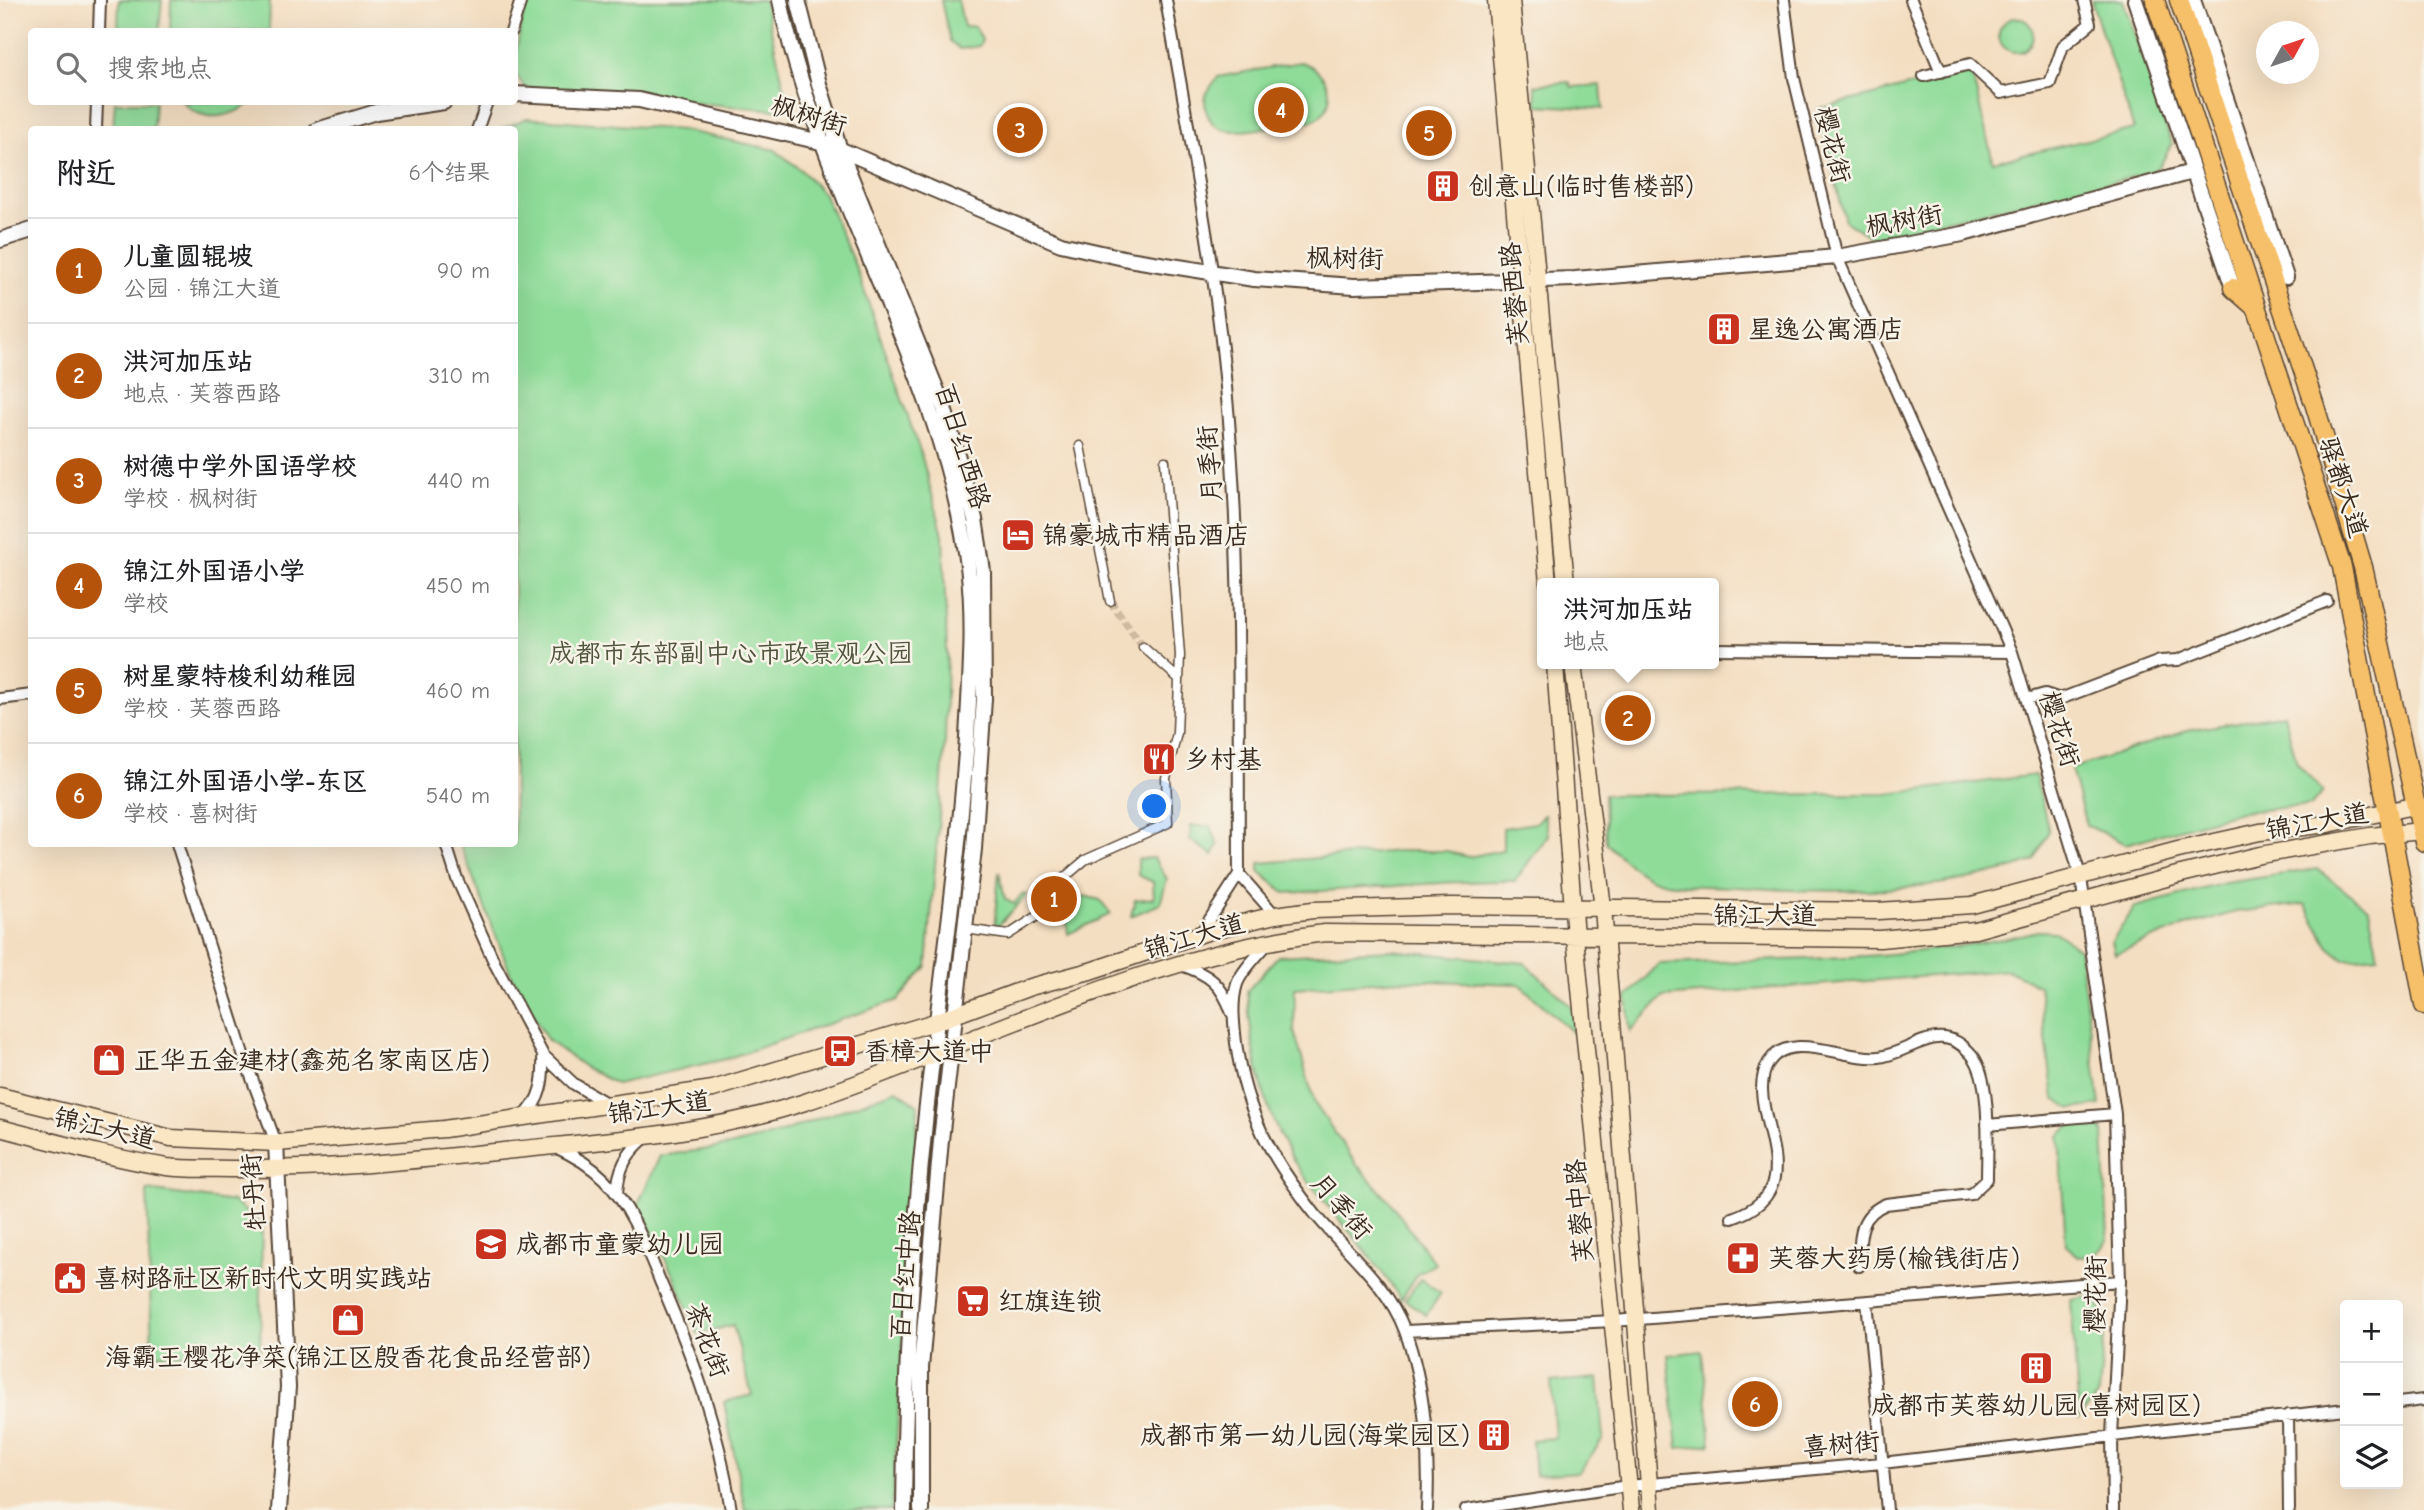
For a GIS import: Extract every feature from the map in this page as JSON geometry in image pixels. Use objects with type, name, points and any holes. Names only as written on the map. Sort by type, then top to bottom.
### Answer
[{"type":"main road","name":"芙蓉西路","points":[[1496,0],[1548,578]]},
{"type":"main road","name":"芙蓉西路","points":[[1511,0],[1566,578]]},
{"type":"main road","name":"驿都大道","points":[[2155,0],[2342,567],[2424,1005]]},
{"type":"main road","name":"驿都大道","points":[[2179,0],[2280,300],[2363,567],[2421,803],[2423,834]]},
{"type":"main road","points":[[2280,300],[2286,277]]},
{"type":"main road","points":[[2233,288],[2258,310]]},
{"type":"main road","points":[[1555,669],[1573,907]]},
{"type":"main road","points":[[1574,669],[1603,908]]},
{"type":"main road","name":"锦江大道","points":[[0,1096],[171,1138],[276,1143],[346,1139],[518,1119],[713,1088],[938,1021],[1030,987],[1090,971],[1200,934],[1275,915],[1313,910],[1451,906],[1878,911],[1959,906],[2081,878],[2178,850],[2248,834],[2328,824],[2421,803]]},
{"type":"main road","name":"锦江大道","points":[[0,1128],[169,1167],[277,1169],[348,1167],[649,1135],[720,1124],[803,1103],[1178,964],[1271,940],[1325,933],[1880,939],[1975,930],[2260,855],[2392,833],[2423,834]]},
{"type":"main road","name":"芙蓉中路","points":[[1573,907],[1631,1510]]},
{"type":"main road","name":"芙蓉中路","points":[[1603,908],[1651,1510]]},
{"type":"street","points":[[99,28],[100,0]]},
{"type":"street","points":[[512,28],[521,0]]},
{"type":"street","name":"百日红西路","points":[[780,0],[805,88],[930,413],[961,522],[968,572],[969,698],[960,848],[933,1054]]},
{"type":"street","name":"百日红西路","points":[[798,0],[819,84],[841,150],[944,408],[975,519],[983,570],[984,699],[953,1046]]},
{"type":"street","name":"月季街","points":[[1166,0],[1213,272],[1226,387],[1236,520],[1240,635],[1239,874]]},
{"type":"street","name":"樱花街","points":[[1784,0],[1794,78],[1837,257],[2012,652],[2081,878],[2115,1114],[2120,1281],[2112,1436],[2113,1510]]},
{"type":"street","points":[[1911,0],[1941,72]]},
{"type":"street","points":[[1924,76],[1975,65],[2001,93],[2050,83],[2063,46],[2090,24],[2084,0]]},
{"type":"street","points":[[2135,0],[2233,288]]},
{"type":"street","points":[[2193,0],[2286,277]]},
{"type":"street","name":"枫树街","points":[[518,93],[639,100],[719,116],[825,143],[1061,244],[1128,259],[1254,279],[1354,286],[1575,279],[1837,257],[1963,234],[2192,172]]},
{"type":"street","points":[[96,126],[97,105]]},
{"type":"street","points":[[331,126],[376,113],[425,105]]},
{"type":"street","points":[[478,126],[486,105]]},
{"type":"street","points":[[0,240],[28,231]]},
{"type":"street","points":[[1080,446],[1110,601]]},
{"type":"street","points":[[965,929],[1008,935],[1039,915],[1058,883],[1085,860],[1168,823],[1166,778],[1177,733],[1179,679],[1165,461]]},
{"type":"street","points":[[2027,699],[2045,694],[2060,699],[2160,662],[2178,660],[2327,601]]},
{"type":"street","points":[[1143,647],[1179,679]]},
{"type":"street","points":[[1719,649],[2012,652]]},
{"type":"street","points":[[0,699],[28,696]]},
{"type":"street","name":"牡丹街","points":[[178,847],[243,1054],[276,1143],[288,1387],[279,1510]]},
{"type":"street","points":[[447,847],[457,879],[495,964],[543,1055],[587,1094],[603,1103],[619,1103]]},
{"type":"street","points":[[1200,934],[1239,874],[1275,915]]},
{"type":"street","name":"月季街","points":[[1271,940],[1237,983],[1233,1015],[1240,1069],[1254,1120],[1278,1164],[1316,1215],[1368,1271],[1405,1331],[1421,1400],[1430,1460],[1427,1510]]},
{"type":"street","points":[[1178,964],[1199,971],[1214,980],[1224,992],[1233,1015]]},
{"type":"street","points":[[1731,1218],[1747,1213],[1761,1203],[1776,1174],[1763,1079],[1770,1059],[1789,1047],[1880,1057],[1932,1038],[1947,1039],[1972,1055],[1980,1068],[1987,1125],[1987,1180],[1981,1188],[1960,1197],[1876,1208],[1868,1215],[1859,1234],[1859,1266]]},
{"type":"street","name":"百日红中路","points":[[921,1510],[921,1368],[941,1139],[953,1046]]},
{"type":"street","name":"百日红中路","points":[[904,1510],[905,1386],[933,1054]]},
{"type":"street","points":[[518,1119],[533,1108],[540,1093],[544,1076],[543,1055]]},
{"type":"street","points":[[1987,1125],[2115,1114]]},
{"type":"street","points":[[617,1194],[623,1163],[633,1147],[649,1135]]},
{"type":"street","name":"茶花街","points":[[553,1146],[588,1165],[617,1194],[645,1245],[699,1371],[723,1456],[732,1510]]},
{"type":"street","points":[[1405,1331],[1635,1320],[2120,1281]]},
{"type":"street","points":[[1867,1301],[1887,1510]]},
{"type":"street","points":[[2403,1402],[2424,1400]]},
{"type":"street","name":"喜树街","points":[[1466,1510],[1628,1486],[1882,1463],[2340,1410]]},
{"type":"street","points":[[2288,1415],[2289,1510]]},
{"type":"green space","points":[[119,0],[162,0],[159,28],[118,28]]},
{"type":"green space","points":[[171,0],[270,0],[269,28],[170,28]]},
{"type":"green space","points":[[526,0],[764,0],[787,100],[776,110],[525,88],[518,78],[518,41]]},
{"type":"green space","points":[[941,0],[958,0],[964,27],[975,26],[982,40],[979,46],[960,49],[950,41]]},
{"type":"green space","points":[[2091,0],[2123,0],[2172,144],[2160,166],[2150,173],[1872,238],[1845,221],[1818,109],[1971,70],[1993,162],[2134,129]]},
{"type":"green space","points":[[2016,18],[2028,23],[2033,35],[2028,47],[2016,52],[2004,47],[1999,35],[2004,23]]},
{"type":"green space","points":[[1300,62],[1317,71],[1328,86],[1328,104],[1316,119],[1301,124],[1238,131],[1218,127],[1211,120],[1206,110],[1205,95],[1218,77]]},
{"type":"green space","points":[[1570,82],[1571,87],[1601,85],[1603,109],[1537,105],[1535,85]]},
{"type":"green space","points":[[115,105],[155,105],[153,126],[113,126]]},
{"type":"green space","points":[[186,105],[247,105],[235,112],[217,116],[199,114]]},
{"type":"green space","name":"成都市东部副中心市政景观公园","points":[[527,118],[682,130],[775,150],[801,170],[824,194],[857,270],[921,454],[943,535],[947,651],[945,742],[927,966],[898,1000],[726,1059],[616,1084],[586,1068],[547,1040],[510,972],[461,847],[518,847],[518,126],[508,126]]},
{"type":"green space","points":[[2284,714],[2297,763],[2323,792],[2311,805],[2240,812],[2126,844],[2086,825],[2071,769],[2186,731]]},
{"type":"green space","points":[[2035,775],[2049,831],[2034,861],[1998,872],[1925,886],[1812,891],[1680,885],[1646,876],[1606,843],[1604,795],[1888,794]]},
{"type":"green space","points":[[1544,815],[1548,835],[1515,881],[1285,893],[1259,871],[1260,863],[1398,851],[1447,851],[1468,857],[1503,850],[1503,828],[1535,823]]},
{"type":"green space","points":[[1191,826],[1211,826],[1218,845],[1213,855],[1190,840]]},
{"type":"green space","points":[[1154,858],[1167,879],[1160,904],[1131,916],[1135,900],[1154,898],[1153,882],[1138,875],[1138,859]]},
{"type":"green space","points":[[2317,869],[2369,909],[2378,956],[2344,959],[2329,947],[2305,904],[2236,912],[2182,927],[2115,954],[2112,941],[2135,907],[2225,883]]},
{"type":"green space","points":[[999,872],[1005,899],[1014,904],[1022,894],[1027,895],[994,930]]},
{"type":"green space","points":[[1084,896],[1100,900],[1111,914],[1068,934],[1065,909]]},
{"type":"green space","points":[[2038,931],[2055,932],[2079,949],[2100,1105],[2072,1109],[2054,1099],[2039,986],[2008,970],[1663,997],[1630,1032],[1627,997],[1659,964],[1897,953],[1992,941]]},
{"type":"green space","points":[[1390,950],[1525,963],[1572,1007],[1575,1034],[1519,984],[1399,980],[1295,988],[1294,1031],[1315,1104],[1357,1165],[1390,1202],[1435,1264],[1417,1274],[1401,1300],[1378,1267],[1302,1173],[1278,1131],[1256,1063],[1247,991],[1278,956]]},
{"type":"green space","points":[[897,1090],[918,1105],[892,1510],[745,1510],[724,1402],[752,1395],[733,1325],[698,1334],[675,1279],[638,1204],[660,1156],[729,1146],[776,1134]]},
{"type":"green space","points":[[2097,1122],[2103,1131],[2108,1237],[2097,1253],[2078,1257],[2066,1245],[2059,1136],[2070,1126]]},
{"type":"green space","points":[[147,1190],[234,1202],[262,1225],[260,1357],[152,1354]]},
{"type":"green space","points":[[1420,1279],[1441,1293],[1426,1315],[1405,1300]]},
{"type":"green space","points":[[2086,1297],[2096,1303],[2106,1316],[2099,1394],[2079,1418],[2071,1300]]},
{"type":"green space","points":[[1702,1351],[1711,1444],[1678,1448],[1668,1355]]},
{"type":"green space","points":[[1598,1378],[1603,1439],[1579,1472],[1535,1475],[1532,1440],[1555,1438],[1551,1382]]},
{"type":"tunnel","points":[[1110,601],[1143,647]]},
{"type":"place","name":"锦江外国语小学","points":[[1281,110]]},
{"type":"place","name":"树德中学外国语学校","points":[[1020,130]]},
{"type":"place","name":"树星蒙特梭利幼稚园","points":[[1429,133]]},
{"type":"place","name":"创意山(临时售楼部)","points":[[1443,186]]},
{"type":"place","name":"星逸公寓酒店","points":[[1724,329]]},
{"type":"place","name":"锦豪城市精品酒店","points":[[1018,535]]},
{"type":"place","name":"洪河加压站","points":[[1628,718]]},
{"type":"place","name":"乡村基","points":[[1159,759]]},
{"type":"place","name":"儿童圆辊坡","points":[[1054,899]]},
{"type":"place","name":"香樟大道中","points":[[840,1051]]},
{"type":"place","name":"正华五金建材(鑫苑名家南区店)","points":[[109,1060]]},
{"type":"place","name":"成都市童蒙幼儿园","points":[[491,1244]]},
{"type":"place","name":"芙蓉大药房(榆钱街店)","points":[[1743,1258]]},
{"type":"place","name":"喜树路社区新时代文明实践站","points":[[70,1278]]},
{"type":"place","name":"红旗连锁","points":[[973,1301]]},
{"type":"place","name":"海霸王樱花净菜(锦江区殷香花食品经营部)","points":[[348,1320]]},
{"type":"place","name":"成都市芙蓉幼儿园(喜树园区)","points":[[2036,1368]]},
{"type":"place","name":"锦江外国语小学-东区","points":[[1755,1404]]},
{"type":"place","name":"成都市第一幼儿园(海棠园区)","points":[[1494,1435]]}]
